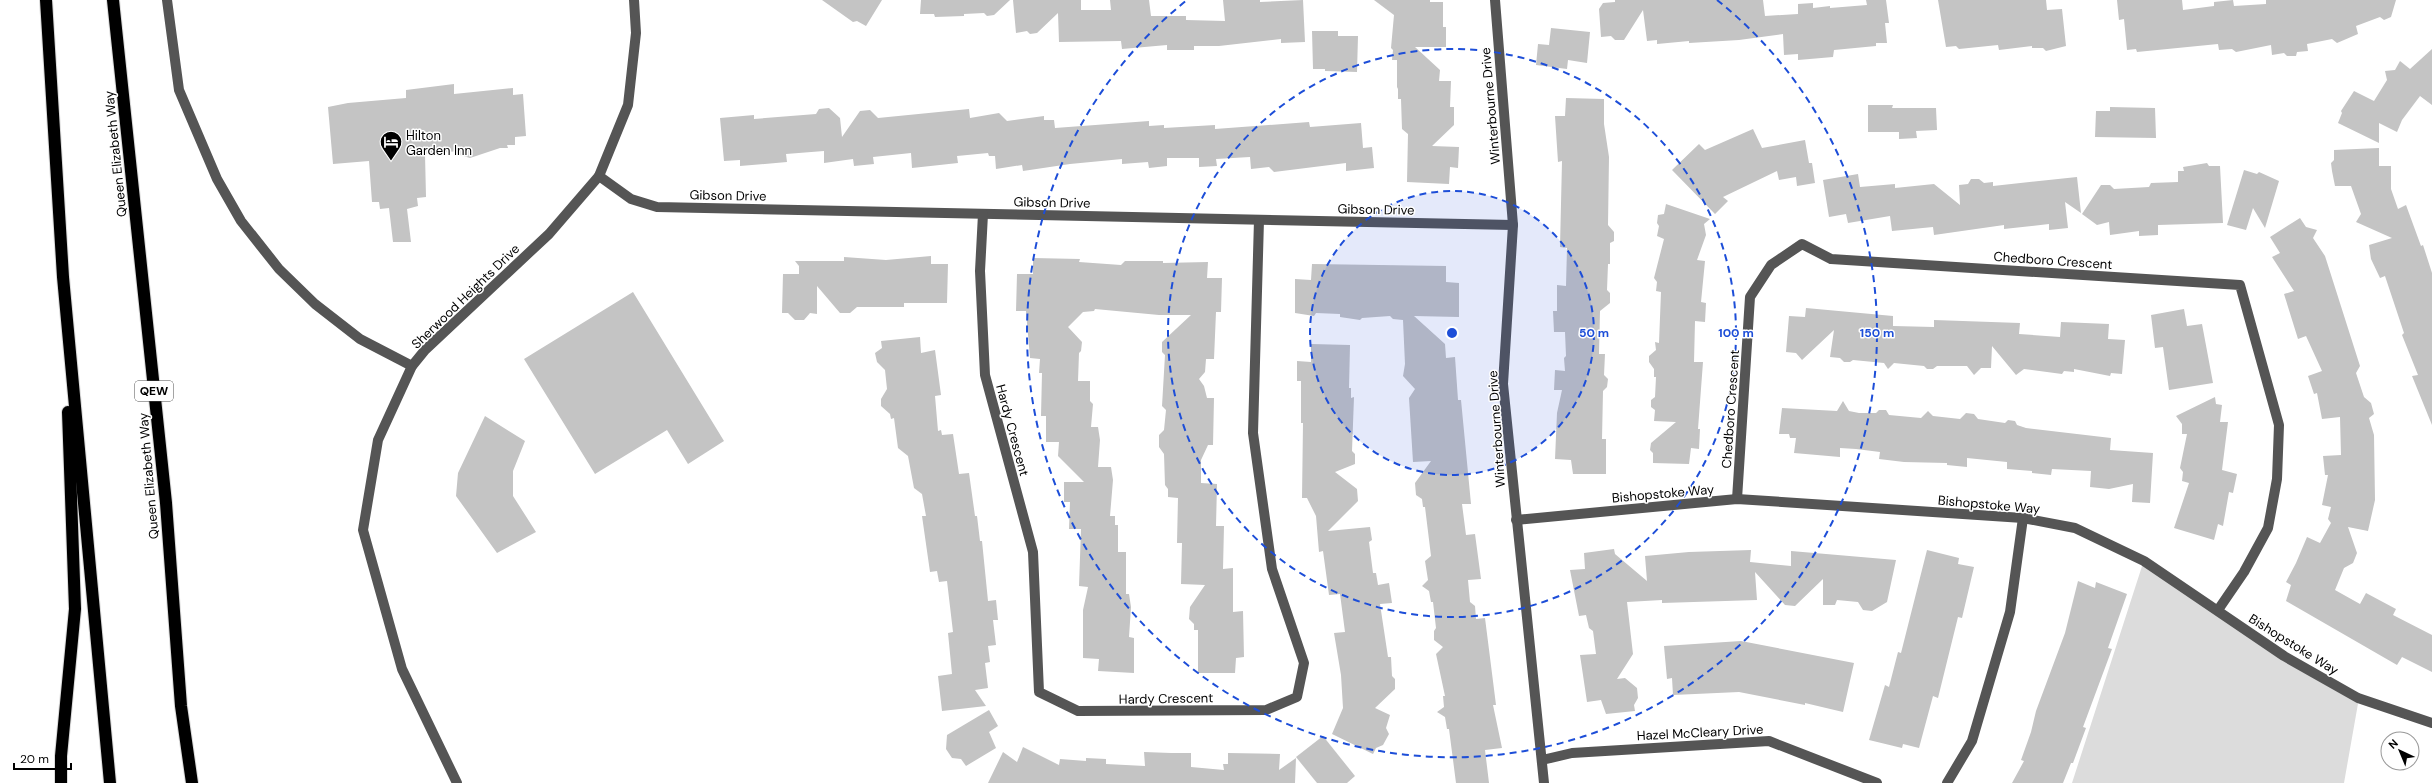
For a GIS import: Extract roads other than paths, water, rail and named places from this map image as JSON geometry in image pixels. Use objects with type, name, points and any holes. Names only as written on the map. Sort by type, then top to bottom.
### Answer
[{"type":"highway","points":[[46,0],[63,277],[75,609],[61,756],[61,783]]},
{"type":"highway","name":"Queen Elizabeth Way","points":[[113,0],[166,503],[181,706],[192,783]]},
{"type":"highway","points":[[63,277],[110,783]]},
{"type":"street","points":[[167,0],[179,90],[217,179],[241,221],[279,269],[315,304],[360,339],[412,366]]},
{"type":"street","name":"Sherwood Heights Drive","points":[[457,783],[402,669],[363,530],[378,440],[412,366],[425,350],[549,234],[599,176],[628,105],[636,32],[634,0]]},
{"type":"street","name":"Winterbourne Drive","points":[[1495,0],[1513,225],[1503,384],[1544,783]]},
{"type":"street","name":"Gibson Drive","points":[[599,176],[631,199],[657,207],[1513,225]]},
{"type":"street","name":"Hardy Crescent","points":[[983,214],[980,271],[985,375],[1033,552],[1039,692],[1078,712],[1266,710],[1297,697],[1304,663],[1272,569],[1253,433],[1259,220]]},
{"type":"street","name":"Chedboro Crescent","points":[[1737,499],[1750,296],[1771,265],[1802,244],[1831,259],[2240,285],[2279,425],[2277,479],[2268,528],[2244,572],[2218,610]]},
{"type":"street","name":"Bishopstoke Way","points":[[1516,520],[1737,499],[2023,518],[2075,528],[2144,560],[2284,656],[2358,698],[2432,723]]},
{"type":"street","points":[[1947,783],[1972,741],[2010,612],[2023,518]]},
{"type":"street","name":"Hazel McCleary Drive","points":[[1542,760],[1572,753],[1769,741],[1877,783]]},
{"type":"place","name":"Hilton Garden Inn","points":[[391,162]]}]
